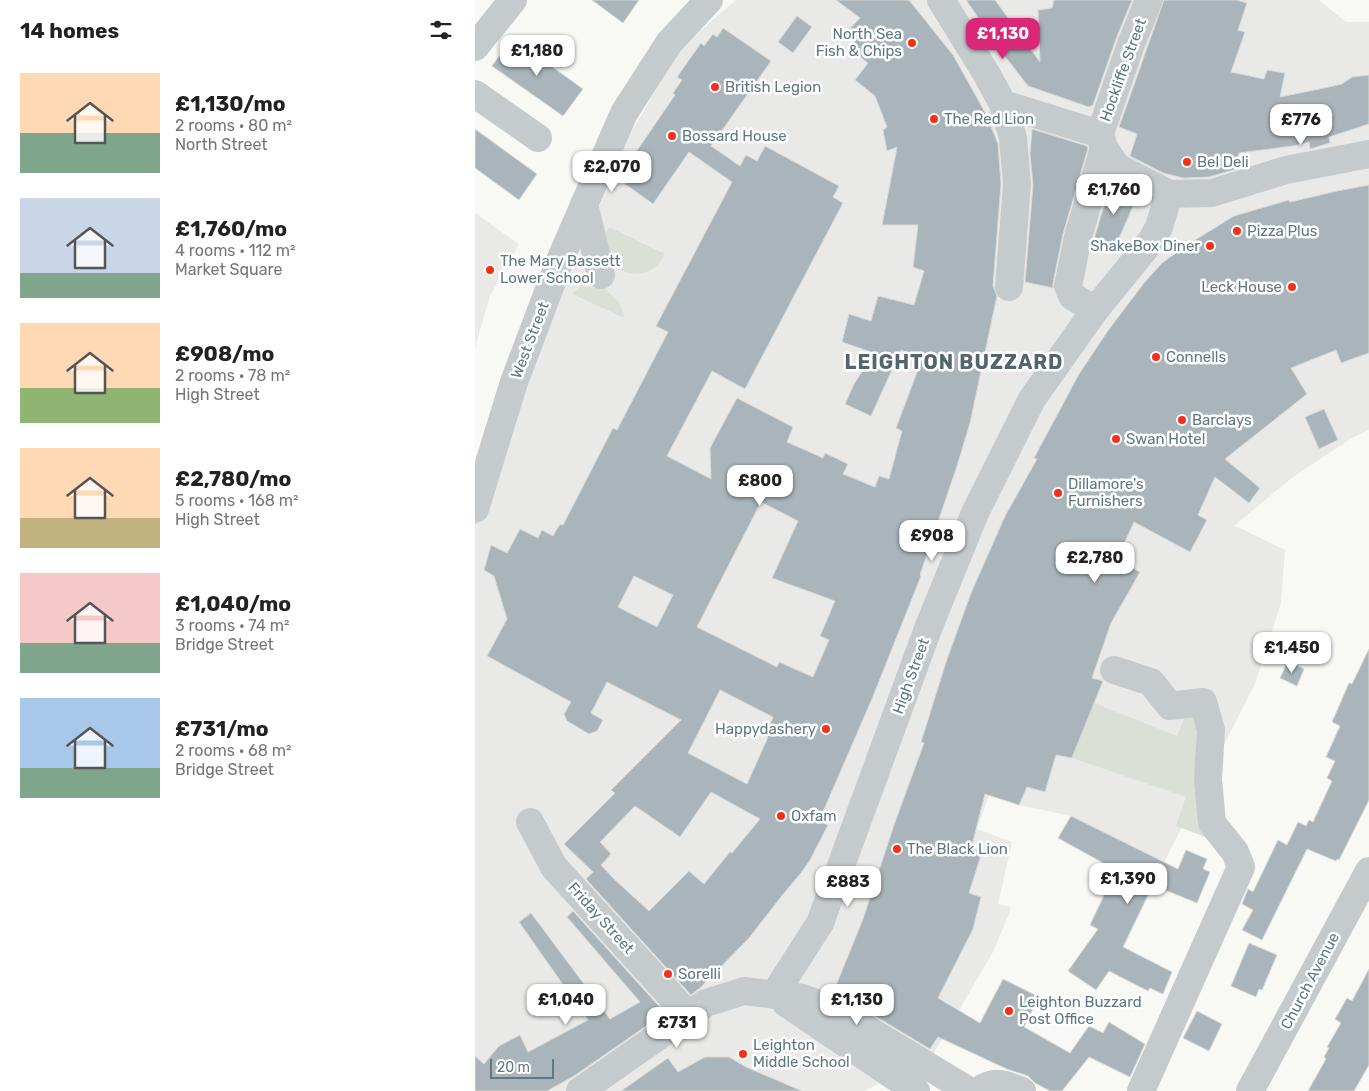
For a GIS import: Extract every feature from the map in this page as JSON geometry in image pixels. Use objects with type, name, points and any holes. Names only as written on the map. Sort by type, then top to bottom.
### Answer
[{"type":"street","points":[[475,47],[513,0]]},
{"type":"street","name":"West Street","points":[[475,509],[514,382],[584,204],[624,113],[669,42],[709,0]]},
{"type":"street","points":[[941,0],[1003,104],[1013,138],[1017,184],[1009,287]]},
{"type":"street","name":"Hockliffe Street","points":[[1095,310],[1072,296],[1068,286],[1102,141],[1131,44],[1149,0]]},
{"type":"street","points":[[475,94],[538,138]]},
{"type":"street","points":[[1003,104],[1064,123],[1102,141],[1117,167],[1169,194],[1213,193],[1286,170],[1369,154]]},
{"type":"street","name":"High Street","points":[[774,995],[820,923],[929,626],[975,513],[1032,399],[1095,310],[1152,240],[1159,227],[1169,194]]},
{"type":"street","points":[[584,204],[601,275]]},
{"type":"street","points":[[1114,670],[1151,682],[1170,706],[1203,702],[1211,730],[1208,779],[1212,823],[1235,852],[1241,867],[1141,1091]]},
{"type":"street","name":"Friday Street","points":[[530,822],[554,867],[681,1008]]},
{"type":"street","name":"Church Avenue","points":[[1250,1091],[1369,872]]},
{"type":"street","points":[[580,1091],[706,1003],[744,991],[803,998],[837,1011],[969,1091]]},
{"type":"street","points":[[774,995],[916,1091]]},
{"type":"street","points":[[978,1091],[987,1085],[1002,1083],[1022,1091]]},
{"type":"shaded area","points":[[736,0],[1319,0],[1346,22],[1369,22],[1369,430],[1352,438],[1293,477],[1234,526],[1285,550],[1281,603],[1255,684],[1164,862],[1071,816],[1019,805],[989,795],[977,829],[1012,842],[998,904],[1011,907],[993,952],[931,1058],[864,1091],[475,1091],[475,522],[533,363],[630,134],[682,46]]},
{"type":"shaded area","name":"The Mary Bassett Lower School","points":[[475,213],[519,244],[490,296],[475,347]]},
{"type":"shaded area","points":[[609,227],[665,254],[656,266],[644,273],[638,274],[621,270],[610,264],[604,237]]},
{"type":"shaded area","points":[[581,286],[605,289],[619,302],[625,318],[572,294]]},
{"type":"shaded area","points":[[1094,703],[1177,736],[1187,711],[1193,712],[1203,738],[1211,839],[1176,826],[1186,797],[1072,758]]},
{"type":"building","points":[[592,0],[639,0],[623,23]]},
{"type":"building","points":[[836,0],[909,0],[953,55],[986,114],[998,144],[1001,184],[993,286],[997,296],[970,423],[957,466],[921,576],[872,699],[819,821],[828,825],[801,873],[749,938],[691,995],[586,879],[593,872],[564,844],[615,793],[611,790],[681,720],[607,682],[591,713],[603,720],[597,731],[589,734],[567,721],[564,714],[571,702],[487,656],[507,619],[494,576],[484,570],[491,545],[507,553],[520,529],[538,538],[542,530],[553,536],[560,524],[563,525],[613,428],[617,430],[668,332],[656,326],[732,182],[689,152],[653,204],[625,184],[630,176],[627,174],[639,158],[634,155],[675,95],[673,93],[682,80],[677,77],[701,43],[704,46],[713,34],[717,37],[723,28],[771,61],[711,146],[740,166],[746,155],[757,161],[765,146],[839,186],[833,197],[843,203],[745,389],[712,371],[667,456],[711,479],[710,448],[737,398],[793,427],[787,442],[823,458],[825,453],[848,464],[843,474],[875,487],[879,476],[889,479],[902,431],[896,428],[922,359],[901,350],[871,416],[845,404],[854,384],[874,353],[842,342],[849,314],[871,321],[878,296],[914,305],[924,271],[913,267],[918,225],[882,225],[897,147],[887,151],[883,130],[887,127],[875,96],[855,80],[868,63],[850,49],[855,42],[844,35],[860,18]],"holes":[[[761,502],[798,521],[772,578],[835,601],[820,636],[829,640],[813,677],[779,662],[777,667],[697,627]],[[634,576],[673,595],[657,627],[618,607]],[[720,690],[773,717],[765,736],[768,737],[747,784],[688,753]],[[711,792],[760,819],[704,884],[689,871],[649,911],[601,865],[611,854],[600,842],[635,806],[680,837]]]},
{"type":"building","points":[[966,0],[995,0],[1040,62],[1038,10],[1052,8],[1054,0],[1132,0],[1093,105],[1089,107],[1028,86]]},
{"type":"building","points":[[1164,0],[1237,0],[1247,3],[1238,30],[1245,32],[1231,72],[1264,79],[1267,70],[1285,73],[1280,97],[1342,84],[1352,77],[1369,75],[1369,124],[1329,137],[1330,143],[1310,149],[1309,142],[1239,153],[1236,169],[1209,177],[1183,178],[1163,173],[1130,156],[1137,134],[1119,127]]},
{"type":"building","points":[[797,16],[812,27],[793,53],[778,42]]},
{"type":"building","points":[[512,38],[583,89],[563,116],[492,66]]},
{"type":"building","points":[[475,129],[537,174],[519,200],[475,168]]},
{"type":"building","points":[[1032,129],[1087,146],[1088,148],[1063,234],[1053,288],[1025,282],[1033,185],[1030,154]]},
{"type":"building","points":[[1111,181],[1138,195],[1113,252],[1093,243]]},
{"type":"building","points":[[1369,185],[1369,353],[1341,363],[1336,350],[1291,368],[1307,394],[1225,459],[1260,488],[1249,503],[1215,477],[1198,515],[1207,520],[1190,552],[1134,522],[1117,559],[1140,572],[1111,623],[1092,678],[1103,681],[1072,758],[1056,755],[1045,792],[1027,787],[1019,805],[985,794],[971,849],[982,852],[969,893],[981,897],[973,929],[938,998],[980,1023],[1003,979],[1039,997],[1024,1027],[1070,1053],[1089,1026],[1103,1033],[1109,1022],[1145,1044],[1130,1077],[1089,1057],[1062,1091],[1050,1091],[1035,1083],[1028,1076],[1007,1069],[938,1037],[930,1049],[845,998],[833,993],[863,919],[924,743],[921,742],[946,662],[971,593],[1005,516],[1037,459],[1034,458],[1079,374],[1107,332],[1144,283],[1162,263],[1187,245],[1234,216],[1289,200],[1290,202]]},
{"type":"building","points":[[1324,409],[1338,440],[1319,449],[1305,417]]},
{"type":"building","points":[[1369,649],[1369,800],[1339,860],[1337,859],[1336,861],[1307,849],[1262,940],[1242,930],[1253,910],[1242,904],[1248,889],[1253,892],[1278,840],[1287,845],[1298,822],[1306,826],[1309,820],[1313,822],[1332,781],[1327,778],[1335,761],[1326,757],[1340,726],[1332,722],[1349,683],[1352,684]]},
{"type":"building","points":[[1288,661],[1304,669],[1297,686],[1280,678]]},
{"type":"building","points":[[1071,816],[1178,869],[1186,850],[1207,859],[1203,869],[1210,872],[1197,903],[1153,885],[1123,947],[1172,972],[1163,994],[1150,988],[1148,991],[1109,971],[1096,990],[1068,971],[1098,929],[1090,925],[1116,870],[1058,838]]},
{"type":"building","points":[[573,911],[665,1013],[574,1076],[547,1091],[475,1091],[475,1056],[484,1064],[499,1046],[520,1035],[528,1052],[588,1020],[519,922],[531,913],[610,1019],[640,1002],[567,917]]},
{"type":"building","points":[[1249,943],[1277,955],[1262,990],[1259,989],[1256,997],[1231,986]]},
{"type":"building","points":[[1369,969],[1369,1065],[1354,1091],[1308,1091],[1326,1059],[1324,1057],[1329,1048],[1327,1047],[1341,1023],[1335,1019],[1347,998],[1352,1001]]},
{"type":"building","points":[[1197,1011],[1222,1024],[1209,1051],[1183,1038]]},
{"type":"building","points":[[705,1057],[729,1057],[746,1067],[802,1091],[621,1091],[668,1058],[678,1072]]},
{"type":"place","name":"North Sea Fish & Chips","points":[[912,43]]},
{"type":"place","name":"British Legion","points":[[715,87]]},
{"type":"place","name":"The Red Lion","points":[[934,119]]},
{"type":"place","name":"Bossard House","points":[[672,136]]},
{"type":"place","name":"Bel Deli","points":[[1187,162]]},
{"type":"place","name":"Pizza Plus","points":[[1237,231]]},
{"type":"place","name":"ShakeBox Diner","points":[[1210,246]]},
{"type":"place","name":"The Mary Bassett Lower School","points":[[490,270]]},
{"type":"place","name":"Leck House","points":[[1292,287]]},
{"type":"place","name":"Connells","points":[[1156,357]]},
{"type":"place","name":"Barclays","points":[[1182,420]]},
{"type":"place","name":"Swan Hotel","points":[[1116,439]]},
{"type":"place","name":"Dillamore's Furnishers","points":[[1058,493]]},
{"type":"place","name":"Happydashery","points":[[826,729]]},
{"type":"place","name":"Oxfam","points":[[781,816]]},
{"type":"place","name":"The Black Lion","points":[[897,849]]},
{"type":"place","name":"Sorelli","points":[[668,974]]},
{"type":"place","name":"Leighton Buzzard Post Office","points":[[1009,1011]]},
{"type":"place","name":"Leighton Middle School","points":[[743,1054]]},
{"type":"district","name":"LEIGHTON BUZZARD","points":[[954,362]]}]
